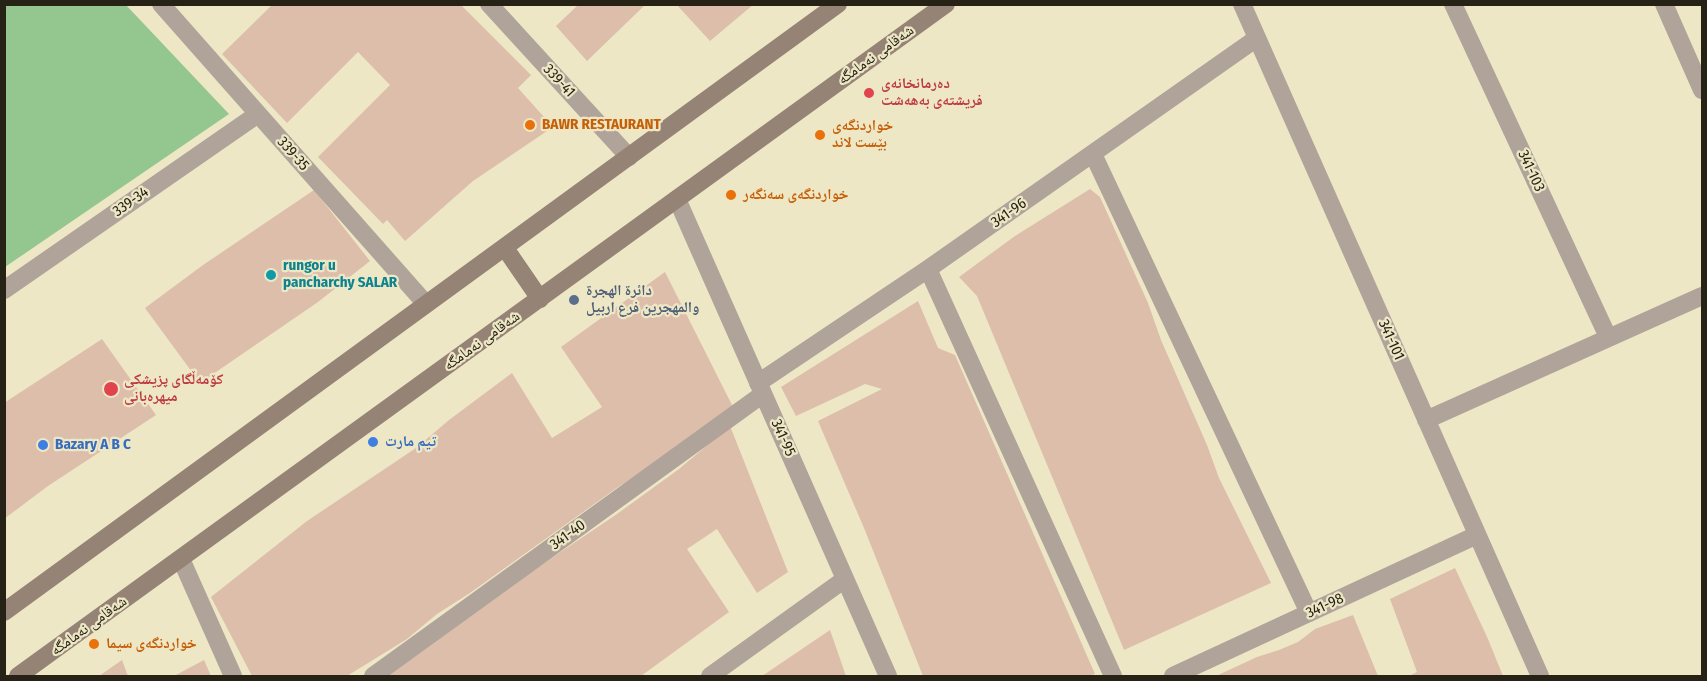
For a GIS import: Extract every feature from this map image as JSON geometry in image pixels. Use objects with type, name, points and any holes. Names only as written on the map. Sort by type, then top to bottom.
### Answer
[{"type":"main road","points":[[4,612],[838,4]]},
{"type":"main road","name":"شەقامی نەمامگە","points":[[24,675],[946,4]]},
{"type":"main road","points":[[505,248],[540,299]]},
{"type":"street","name":"339-35","points":[[161,4],[426,304]]},
{"type":"street","name":"339-41","points":[[489,4],[629,157]]},
{"type":"street","name":"341-101","points":[[1242,4],[1540,676]]},
{"type":"street","name":"341-103","points":[[1453,4],[1608,337]]},
{"type":"street","points":[[1664,4],[1702,90]]},
{"type":"street","name":"341-96","points":[[761,388],[1257,38]]},
{"type":"street","name":"339-34","points":[[4,290],[258,114]]},
{"type":"street","points":[[1093,154],[1309,614]]},
{"type":"street","name":"341-95","points":[[677,199],[888,676]]},
{"type":"street","points":[[928,270],[1113,676]]},
{"type":"street","points":[[1426,420],[1702,296]]},
{"type":"street","name":"341-40","points":[[373,676],[761,388]]},
{"type":"street","name":"341-98","points":[[1173,676],[1478,535]]},
{"type":"street","points":[[181,559],[233,676]]},
{"type":"street","points":[[710,676],[845,579]]},
{"type":"green space","points":[[5,4],[126,5],[229,114],[5,267]]},
{"type":"building","points":[[273,4],[460,4],[531,75],[518,88],[553,127],[473,181],[405,241],[387,220],[383,224],[318,157],[390,85],[358,52],[287,123],[222,54]]},
{"type":"building","points":[[579,4],[646,4],[587,61],[556,26]]},
{"type":"building","points":[[676,4],[754,4],[710,41]]},
{"type":"building","points":[[1090,189],[1100,197],[1148,303],[1161,340],[1219,478],[1271,583],[1124,650],[977,296],[959,277],[1015,236]]},
{"type":"building","points":[[314,190],[370,261],[318,302],[200,383],[145,308],[203,265]]},
{"type":"building","points":[[665,272],[734,409],[437,614],[407,639],[347,676],[252,676],[211,597],[307,521],[416,448],[512,373],[552,438],[602,407],[561,347]]},
{"type":"building","points":[[918,301],[938,348],[955,355],[1095,674],[1088,676],[923,676],[818,421],[882,389],[865,384],[796,416],[781,387]]},
{"type":"building","points":[[102,339],[156,415],[48,486],[4,519],[4,403]]},
{"type":"building","points":[[730,426],[788,572],[757,593],[717,529],[687,549],[729,612],[641,676],[384,676],[617,514],[679,469]]},
{"type":"building","points":[[1455,568],[1503,676],[1409,676],[1417,672],[1390,599]]},
{"type":"building","points":[[1353,615],[1378,676],[1216,676],[1257,657],[1298,642],[1315,629]]},
{"type":"building","points":[[830,630],[846,676],[762,676],[768,672]]},
{"type":"building","points":[[122,660],[128,676],[99,676]]},
{"type":"building","points":[[204,660],[211,676],[174,676]]},
{"type":"place","name":"دەرمانخانەی فریشتەی بەهەشت","points":[[869,93]]},
{"type":"place","name":"BAWR RESTAURANT","points":[[530,125]]},
{"type":"place","name":"خواردنگەی بێست لاند","points":[[820,135]]},
{"type":"place","name":"خواردنگەی سەنگەر","points":[[731,195]]},
{"type":"place","name":"rungor u pancharchy SALAR","points":[[271,275]]},
{"type":"place","name":"دائرة الهجرة والمهجرين فرع اربيل","points":[[574,300]]},
{"type":"place","name":"کۆمەڵگای پزیشکی میهرەبانی","points":[[111,389]]},
{"type":"place","name":"تیم مارت","points":[[373,442]]},
{"type":"place","name":"Bazary A B C","points":[[43,445]]},
{"type":"place","name":"خواردنگەی سیما","points":[[94,644]]}]
